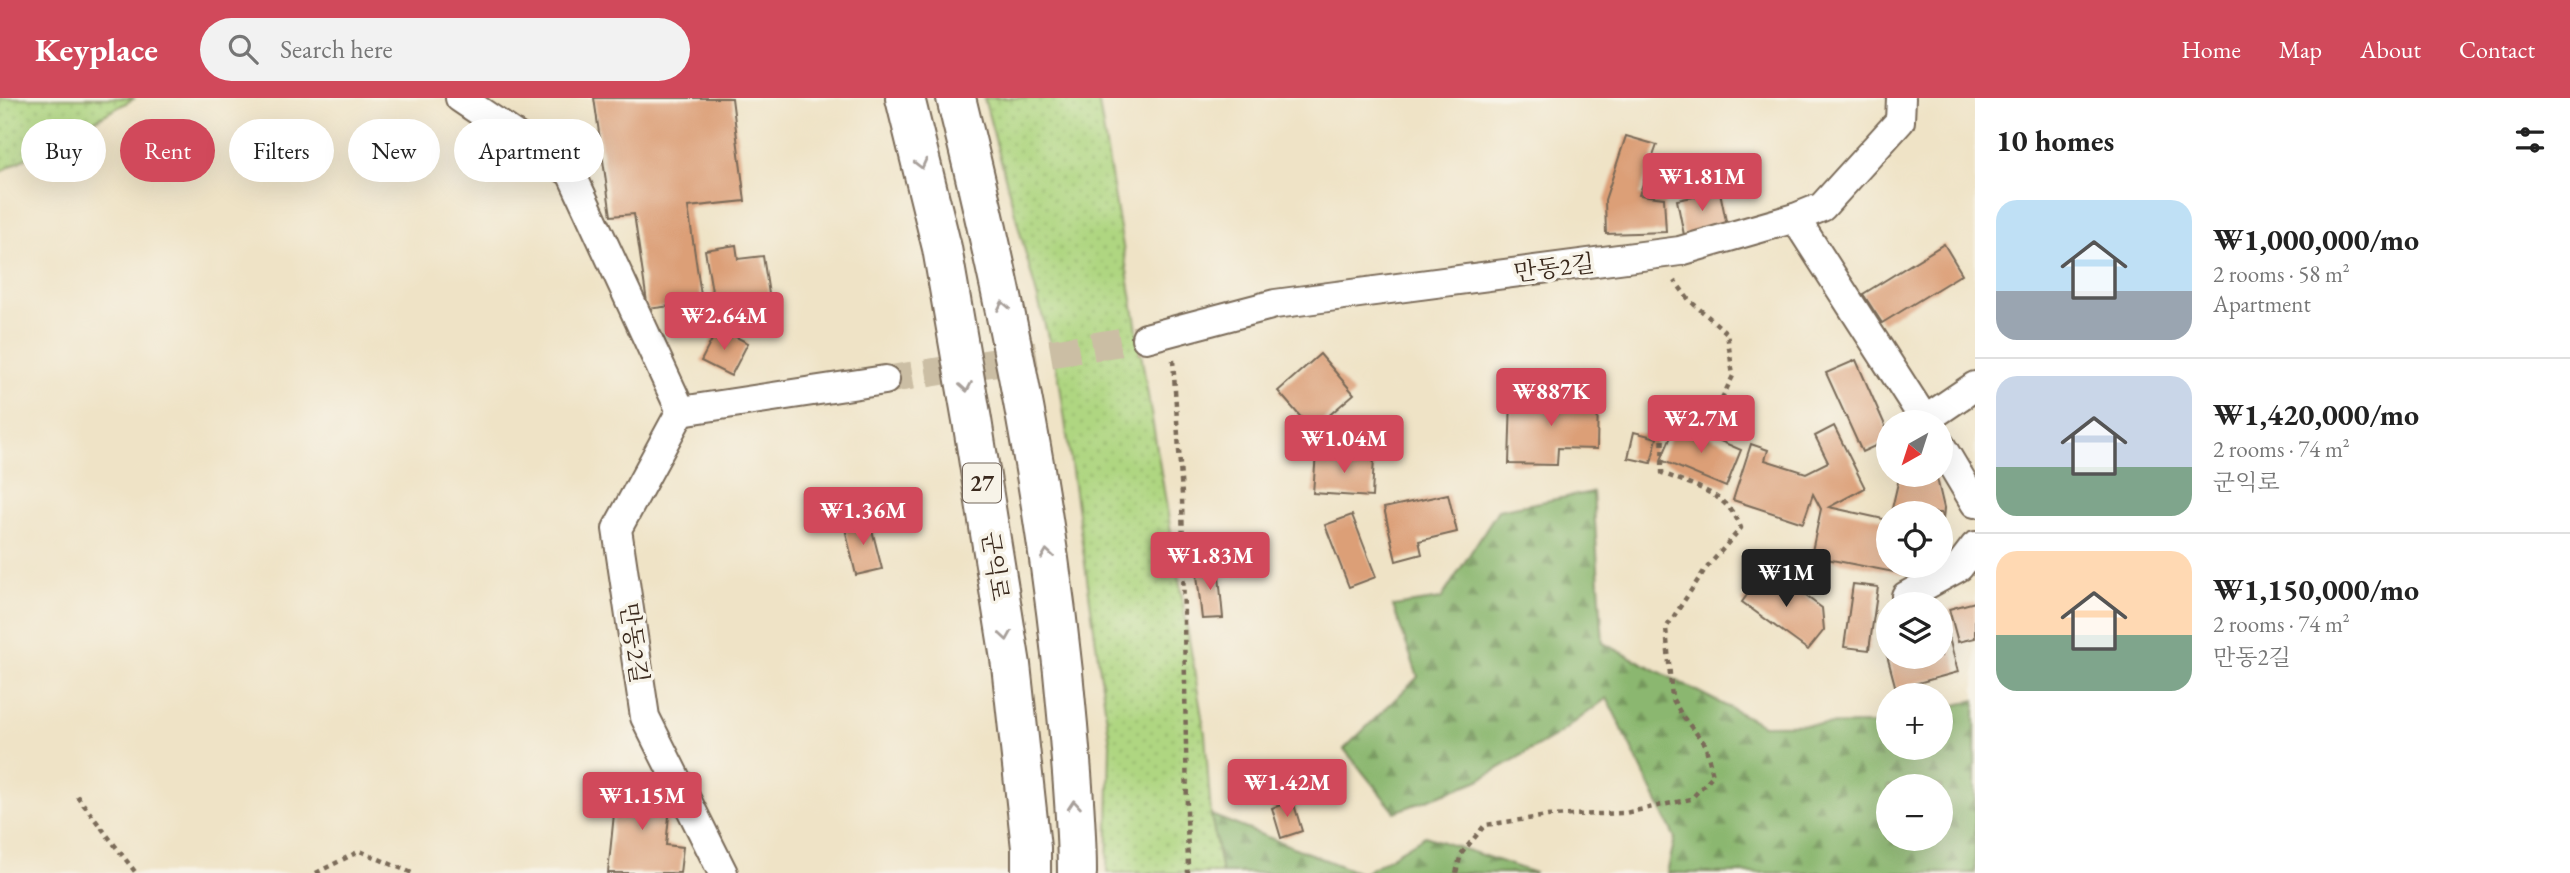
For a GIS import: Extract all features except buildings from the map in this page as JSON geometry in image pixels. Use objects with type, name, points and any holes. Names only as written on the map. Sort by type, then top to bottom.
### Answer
[{"type":"highway","name":"군익로","points":[[905,98],[942,248],[972,420],[1011,665],[1031,873]]},
{"type":"highway","name":"27","points":[[956,98],[985,213],[1032,448],[1061,645],[1077,873]]},
{"type":"street","points":[[460,98],[570,173],[681,411],[885,380]]},
{"type":"street","name":"만동2길","points":[[1159,334],[1275,304],[1680,251],[1795,218],[1822,206],[1900,121],[1901,98]]},
{"type":"street","points":[[1795,218],[1919,410]]},
{"type":"street","points":[[1941,410],[1975,386]]},
{"type":"street","name":"만동2길","points":[[681,411],[617,529],[645,717],[723,873]]},
{"type":"street","points":[[1953,466],[1975,503]]},
{"type":"street","points":[[1913,592],[1959,567],[1975,546]]},
{"type":"path","points":[[1456,873],[1461,854],[1485,825],[1638,810],[1691,799],[1713,775],[1705,744],[1672,698],[1666,628],[1704,571],[1741,528],[1735,512],[1724,500],[1662,473],[1663,412],[1716,412],[1733,376],[1727,333],[1675,284],[1680,251]]},
{"type":"path","points":[[1159,334],[1182,495],[1188,873]]},
{"type":"path","points":[[77,796],[136,873]]},
{"type":"path","points":[[316,873],[360,851],[412,873]]},
{"type":"green space","points":[[0,98],[135,98],[97,119],[21,119],[21,160],[0,172]]},
{"type":"green space","points":[[984,98],[1098,98],[1205,734],[1211,815],[1222,873],[1107,873],[1110,743],[1059,378]]},
{"type":"green space","points":[[1593,492],[1603,643],[1763,725],[1876,724],[1876,760],[1953,760],[1953,706],[1975,700],[1975,873],[1667,873],[1675,838],[1607,698],[1559,734],[1477,781],[1395,812],[1344,749],[1418,677],[1393,606],[1441,599],[1498,510]]},
{"type":"green space","points":[[1211,815],[1359,873],[1222,873]]},
{"type":"green space","points":[[1425,836],[1535,873],[1364,873]]},
{"type":"tunnel","points":[[885,380],[1146,338]]}]
